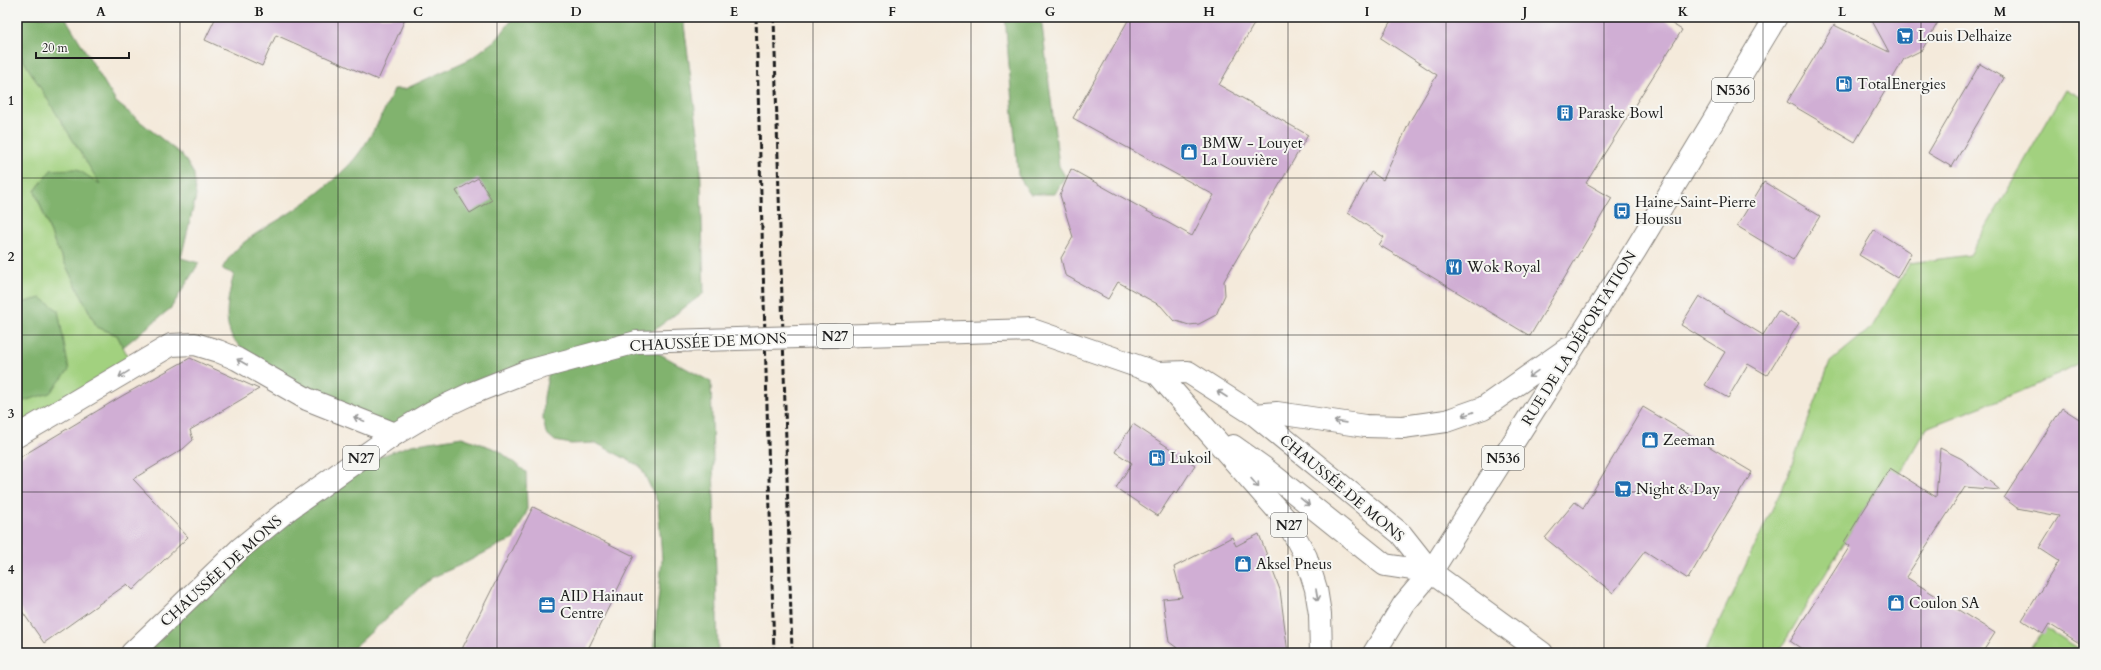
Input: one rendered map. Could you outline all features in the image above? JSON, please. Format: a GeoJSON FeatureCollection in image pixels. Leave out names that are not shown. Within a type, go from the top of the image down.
{"type":"FeatureCollection","features":[{"type":"Feature","properties":{"kind":"main road","name":"RUE DE LA DÉPORTATION"},"geometry":{"type":"LineString","coordinates":[[1374,653],[1404,604],[1431,572],[1686,169],[1776,17]]}},
{"type":"Feature","properties":{"kind":"main road","name":"CHAUSSÉE DE MONS"},"geometry":{"type":"LineString","coordinates":[[132,653],[242,548],[289,509],[395,434],[432,412],[470,394],[528,371],[637,342],[1032,330],[1157,373],[1188,372],[1255,415],[1401,534],[1431,572]]}},
{"type":"Feature","properties":{"kind":"main road","name":"CHAUSSÉE DE MONS"},"geometry":{"type":"LineString","coordinates":[[1255,415],[1277,413],[1365,426],[1403,427],[1446,421],[1483,408],[1576,343]]}},
{"type":"Feature","properties":{"kind":"main road"},"geometry":{"type":"LineString","coordinates":[[17,436],[171,346],[195,344],[237,359],[307,399],[395,434]]}},
{"type":"Feature","properties":{"kind":"main road","name":"CHAUSSÉE DE MONS"},"geometry":{"type":"LineString","coordinates":[[1157,373],[1287,521],[1303,551],[1317,595],[1320,614],[1321,653]]}},
{"type":"Feature","properties":{"kind":"main road","name":"CHAUSSÉE DE MONS"},"geometry":{"type":"LineString","coordinates":[[1201,423],[1264,468],[1385,565],[1431,572]]}},
{"type":"Feature","properties":{"kind":"main road"},"geometry":{"type":"LineString","coordinates":[[1431,572],[1542,653]]}},
{"type":"Feature","properties":{"kind":"green space"},"geometry":{"type":"Polygon","coordinates":[[[17,17],[65,17],[116,102],[183,156],[194,174],[196,196],[181,258],[199,263],[171,308],[123,347],[117,335],[97,327],[55,244],[35,191],[51,170],[77,169],[100,184],[17,50],[17,17]]]}},
{"type":"Feature","properties":{"kind":"green space"},"geometry":{"type":"Polygon","coordinates":[[[514,17],[683,17],[700,148],[704,293],[638,342],[711,382],[718,653],[653,653],[662,560],[658,503],[641,467],[596,443],[571,444],[555,441],[546,433],[543,419],[544,397],[550,365],[395,434],[237,359],[243,349],[231,335],[227,320],[229,296],[234,274],[222,269],[229,258],[245,241],[310,199],[329,184],[354,160],[379,120],[394,89],[405,89],[470,59],[498,38],[514,17]]]}},
{"type":"Feature","properties":{"kind":"green space"},"geometry":{"type":"Polygon","coordinates":[[[1005,17],[1041,17],[1059,166],[1065,176],[1055,194],[1030,194],[1018,175],[1005,17]]]}},
{"type":"Feature","properties":{"kind":"green space"},"geometry":{"type":"Polygon","coordinates":[[[17,50],[101,185],[51,170],[35,191],[55,244],[97,327],[117,335],[134,368],[17,436],[17,50]]]}},
{"type":"Feature","properties":{"kind":"green space"},"geometry":{"type":"Polygon","coordinates":[[[2066,89],[2084,99],[2084,361],[2029,388],[1926,428],[1894,484],[1883,478],[1778,653],[1704,653],[1786,480],[1830,362],[1872,327],[1910,263],[1970,255],[2066,89]]]}},
{"type":"Feature","properties":{"kind":"green space"},"geometry":{"type":"Polygon","coordinates":[[[41,298],[58,310],[69,370],[50,393],[17,403],[17,307],[21,303],[41,298]]]}},
{"type":"Feature","properties":{"kind":"green space"},"geometry":{"type":"Polygon","coordinates":[[[462,437],[498,450],[526,472],[527,511],[513,540],[501,544],[467,562],[431,578],[348,653],[132,653],[343,470],[411,445],[462,437]]]}},
{"type":"Feature","properties":{"kind":"green space"},"geometry":{"type":"Polygon","coordinates":[[[2045,627],[2084,652],[2084,653],[2029,653],[2045,627]]]}},
{"type":"Feature","properties":{"kind":"building"},"geometry":{"type":"Polygon","coordinates":[[[216,17],[406,17],[378,80],[276,35],[262,66],[205,40],[216,17]]]}},
{"type":"Feature","properties":{"kind":"building","name":"BMW - Louyet La Louvière"},"geometry":{"type":"Polygon","coordinates":[[[1130,17],[1258,17],[1219,85],[1308,135],[1224,281],[1225,295],[1216,315],[1199,324],[1189,325],[1173,320],[1161,306],[1118,282],[1108,299],[1065,275],[1061,258],[1073,237],[1060,195],[1071,169],[1192,236],[1214,195],[1073,118],[1130,17]]]}},
{"type":"Feature","properties":{"kind":"building"},"geometry":{"type":"Polygon","coordinates":[[[1393,17],[1661,17],[1682,30],[1586,183],[1612,198],[1530,336],[1379,245],[1384,237],[1348,213],[1371,172],[1383,180],[1410,121],[1437,75],[1381,38],[1393,17]]]}},
{"type":"Feature","properties":{"kind":"building","name":"TotalEnergies"},"geometry":{"type":"Polygon","coordinates":[[[1870,17],[1941,17],[1922,50],[1904,59],[1855,142],[1787,102],[1834,25],[1889,52],[1870,17]]]}},
{"type":"Feature","properties":{"kind":"building"},"geometry":{"type":"Polygon","coordinates":[[[1980,64],[2004,78],[1952,167],[1928,153],[1980,64]]]}},
{"type":"Feature","properties":{"kind":"building"},"geometry":{"type":"Polygon","coordinates":[[[478,178],[492,200],[470,213],[456,191],[478,178]]]}},
{"type":"Feature","properties":{"kind":"building"},"geometry":{"type":"Polygon","coordinates":[[[1764,182],[1820,216],[1793,260],[1737,226],[1764,182]]]}},
{"type":"Feature","properties":{"kind":"building"},"geometry":{"type":"Polygon","coordinates":[[[1874,230],[1911,253],[1897,278],[1859,255],[1874,230]]]}},
{"type":"Feature","properties":{"kind":"building"},"geometry":{"type":"Polygon","coordinates":[[[1699,296],[1763,335],[1778,311],[1799,323],[1767,375],[1748,364],[1728,398],[1705,385],[1725,352],[1681,325],[1699,296]]]}},
{"type":"Feature","properties":{"kind":"building"},"geometry":{"type":"Polygon","coordinates":[[[190,358],[259,389],[190,430],[193,440],[183,449],[133,479],[188,537],[133,590],[127,584],[44,643],[17,604],[17,459],[122,396],[190,358]]]}},
{"type":"Feature","properties":{"kind":"building"},"geometry":{"type":"Polygon","coordinates":[[[1643,407],[1752,472],[1688,579],[1645,551],[1613,593],[1545,538],[1575,502],[1583,508],[1643,407]]]}},
{"type":"Feature","properties":{"kind":"building"},"geometry":{"type":"Polygon","coordinates":[[[2062,408],[2084,422],[2084,646],[2049,624],[2043,634],[2022,620],[2059,561],[2039,548],[2059,516],[2017,508],[2004,498],[2062,408]]]}},
{"type":"Feature","properties":{"kind":"building"},"geometry":{"type":"Polygon","coordinates":[[[1133,424],[1195,465],[1177,493],[1174,491],[1158,516],[1116,488],[1132,463],[1115,452],[1133,424]]]}},
{"type":"Feature","properties":{"kind":"building"},"geometry":{"type":"Polygon","coordinates":[[[1940,448],[1962,459],[2000,490],[1965,487],[1906,577],[1995,633],[1982,653],[1808,653],[1790,641],[1850,546],[1844,542],[1890,468],[1936,497],[1940,448]]]}},
{"type":"Feature","properties":{"kind":"building","name":"AID Hainaut Centre"},"geometry":{"type":"Polygon","coordinates":[[[533,507],[634,556],[586,653],[460,653],[533,507]]]}},
{"type":"Feature","properties":{"kind":"building"},"geometry":{"type":"Polygon","coordinates":[[[1259,534],[1280,590],[1288,653],[1184,653],[1169,642],[1163,599],[1182,597],[1174,567],[1232,537],[1236,546],[1259,534]]]}},
{"type":"Feature","properties":{"kind":"railway"},"geometry":{"type":"LineString","coordinates":[[756,17],[774,653]]}},
{"type":"Feature","properties":{"kind":"railway"},"geometry":{"type":"LineString","coordinates":[[774,17],[792,653]]}},
{"type":"Feature","properties":{"kind":"place","name":"Louis Delhaize"},"geometry":{"type":"Point","coordinates":[1905,36]}},
{"type":"Feature","properties":{"kind":"place","name":"TotalEnergies"},"geometry":{"type":"Point","coordinates":[1844,84]}},
{"type":"Feature","properties":{"kind":"place","name":"Paraske Bowl"},"geometry":{"type":"Point","coordinates":[1565,113]}},
{"type":"Feature","properties":{"kind":"place","name":"BMW - Louyet La Louvière"},"geometry":{"type":"Point","coordinates":[1189,152]}},
{"type":"Feature","properties":{"kind":"place","name":"Haine-Saint-Pierre Houssu"},"geometry":{"type":"Point","coordinates":[1622,211]}},
{"type":"Feature","properties":{"kind":"place","name":"Wok Royal"},"geometry":{"type":"Point","coordinates":[1454,267]}},
{"type":"Feature","properties":{"kind":"place","name":"Zeeman"},"geometry":{"type":"Point","coordinates":[1650,440]}},
{"type":"Feature","properties":{"kind":"place","name":"Lukoil"},"geometry":{"type":"Point","coordinates":[1157,458]}},
{"type":"Feature","properties":{"kind":"place","name":"Night & Day"},"geometry":{"type":"Point","coordinates":[1623,489]}},
{"type":"Feature","properties":{"kind":"place","name":"Aksel Pneus"},"geometry":{"type":"Point","coordinates":[1243,564]}},
{"type":"Feature","properties":{"kind":"place","name":"Coulon SA"},"geometry":{"type":"Point","coordinates":[1896,603]}},
{"type":"Feature","properties":{"kind":"place","name":"AID Hainaut Centre"},"geometry":{"type":"Point","coordinates":[547,605]}}]}
